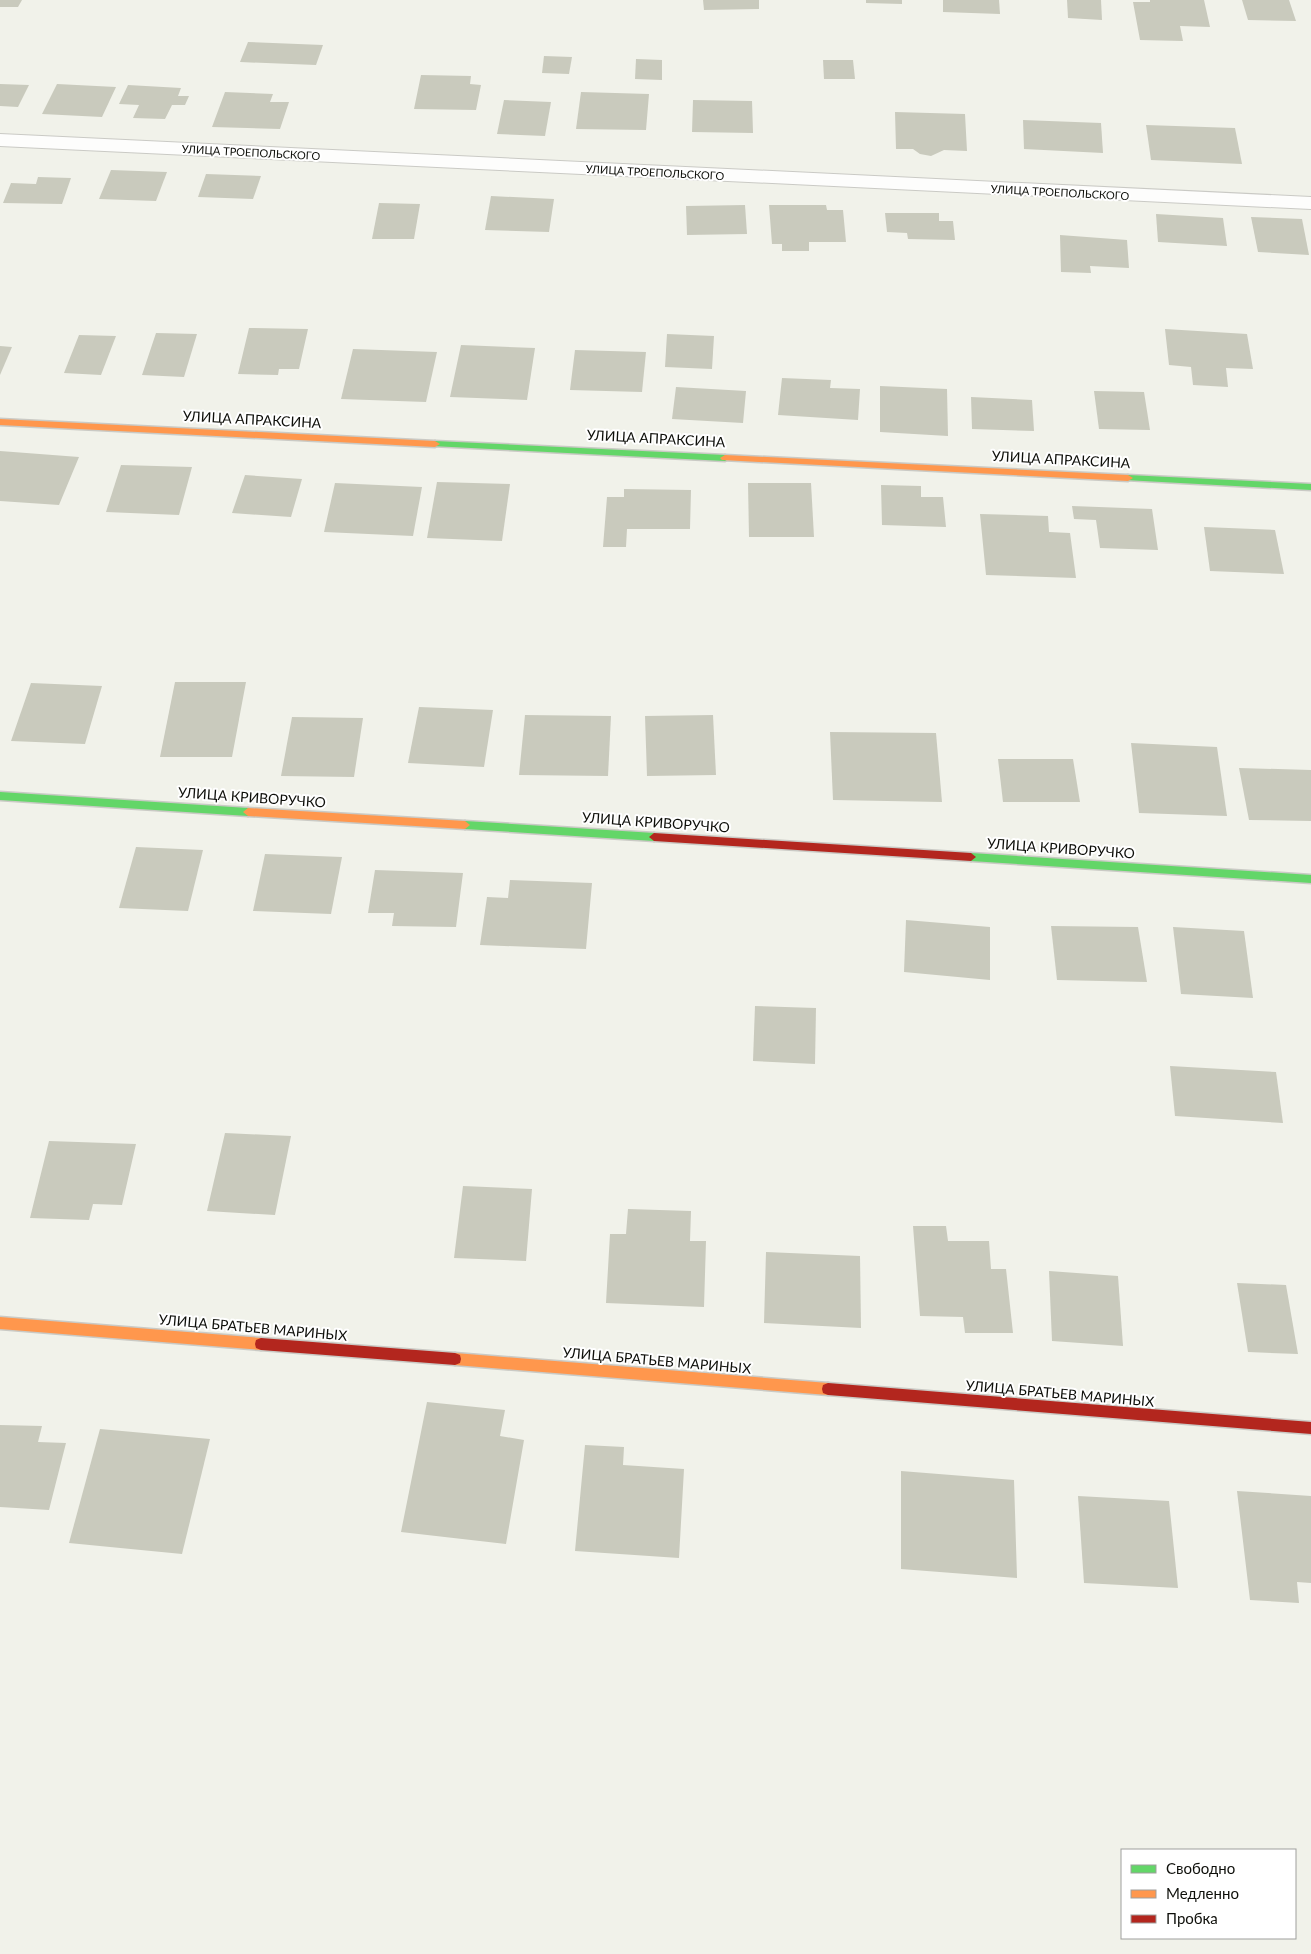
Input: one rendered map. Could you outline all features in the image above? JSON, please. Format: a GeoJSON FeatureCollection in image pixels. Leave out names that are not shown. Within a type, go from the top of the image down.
{"type":"FeatureCollection","features":[{"type":"Feature","properties":{"kind":"street","name":"УЛИЦА ТРОЕПОЛЬСКОГО"},"geometry":{"type":"LineString","coordinates":[[0,140],[1311,203]]}},
{"type":"Feature","properties":{"kind":"street","name":"УЛИЦА АПРАКСИНА"},"geometry":{"type":"LineString","coordinates":[[0,422],[1311,487]]}},
{"type":"Feature","properties":{"kind":"street","name":"УЛИЦА КРИВОРУЧКО"},"geometry":{"type":"LineString","coordinates":[[0,796],[1311,879]]}},
{"type":"Feature","properties":{"kind":"street","name":"УЛИЦА БРАТЬЕВ МАРИНЫХ"},"geometry":{"type":"LineString","coordinates":[[0,1323],[1311,1428]]}},
{"type":"Feature","properties":{"kind":"building"},"geometry":{"type":"Polygon","coordinates":[[[0,0],[22,0],[18,7],[0,7],[0,0]]]}},
{"type":"Feature","properties":{"kind":"building"},"geometry":{"type":"Polygon","coordinates":[[[703,0],[759,0],[759,9],[704,10],[703,0]]]}},
{"type":"Feature","properties":{"kind":"building"},"geometry":{"type":"Polygon","coordinates":[[[866,0],[902,0],[902,4],[866,3],[866,0]]]}},
{"type":"Feature","properties":{"kind":"building"},"geometry":{"type":"Polygon","coordinates":[[[943,0],[999,0],[1000,14],[943,12],[943,0]]]}},
{"type":"Feature","properties":{"kind":"building"},"geometry":{"type":"Polygon","coordinates":[[[1067,0],[1101,0],[1102,20],[1068,18],[1067,0]]]}},
{"type":"Feature","properties":{"kind":"building"},"geometry":{"type":"Polygon","coordinates":[[[1150,0],[1204,0],[1210,27],[1180,26],[1183,41],[1140,40],[1133,2],[1150,2],[1150,0]]]}},
{"type":"Feature","properties":{"kind":"building"},"geometry":{"type":"Polygon","coordinates":[[[1242,0],[1289,0],[1296,21],[1248,20],[1242,0]]]}},
{"type":"Feature","properties":{"kind":"building"},"geometry":{"type":"Polygon","coordinates":[[[248,42],[323,45],[316,65],[240,62],[248,42]]]}},
{"type":"Feature","properties":{"kind":"building"},"geometry":{"type":"Polygon","coordinates":[[[544,56],[572,57],[569,74],[542,73],[544,56]]]}},
{"type":"Feature","properties":{"kind":"building"},"geometry":{"type":"Polygon","coordinates":[[[636,59],[662,60],[662,80],[635,79],[636,59]]]}},
{"type":"Feature","properties":{"kind":"building"},"geometry":{"type":"Polygon","coordinates":[[[823,60],[853,60],[855,79],[824,79],[823,60]]]}},
{"type":"Feature","properties":{"kind":"building"},"geometry":{"type":"Polygon","coordinates":[[[421,75],[471,76],[470,84],[481,85],[476,110],[414,109],[421,75]]]}},
{"type":"Feature","properties":{"kind":"building"},"geometry":{"type":"Polygon","coordinates":[[[0,84],[29,85],[18,107],[0,106],[0,84]]]}},
{"type":"Feature","properties":{"kind":"building"},"geometry":{"type":"Polygon","coordinates":[[[57,84],[116,87],[102,117],[42,114],[57,84]]]}},
{"type":"Feature","properties":{"kind":"building"},"geometry":{"type":"Polygon","coordinates":[[[128,85],[181,88],[178,96],[189,96],[185,105],[172,105],[165,119],[133,118],[139,105],[119,104],[128,85]]]}},
{"type":"Feature","properties":{"kind":"building"},"geometry":{"type":"Polygon","coordinates":[[[225,92],[273,94],[270,102],[289,102],[280,129],[212,127],[225,92]]]}},
{"type":"Feature","properties":{"kind":"building"},"geometry":{"type":"Polygon","coordinates":[[[581,92],[649,94],[646,130],[576,129],[581,92]]]}},
{"type":"Feature","properties":{"kind":"building"},"geometry":{"type":"Polygon","coordinates":[[[504,100],[551,102],[545,136],[497,134],[504,100]]]}},
{"type":"Feature","properties":{"kind":"building"},"geometry":{"type":"Polygon","coordinates":[[[693,100],[752,101],[753,133],[692,132],[693,100]]]}},
{"type":"Feature","properties":{"kind":"building"},"geometry":{"type":"Polygon","coordinates":[[[895,112],[965,114],[967,151],[944,150],[931,156],[920,154],[913,149],[896,149],[895,112]]]}},
{"type":"Feature","properties":{"kind":"building"},"geometry":{"type":"Polygon","coordinates":[[[1023,120],[1101,123],[1103,153],[1024,149],[1023,120]]]}},
{"type":"Feature","properties":{"kind":"building"},"geometry":{"type":"Polygon","coordinates":[[[1146,125],[1235,128],[1242,164],[1151,160],[1146,125]]]}},
{"type":"Feature","properties":{"kind":"building"},"geometry":{"type":"Polygon","coordinates":[[[111,170],[167,172],[156,201],[99,199],[111,170]]]}},
{"type":"Feature","properties":{"kind":"building"},"geometry":{"type":"Polygon","coordinates":[[[206,174],[261,176],[253,199],[198,197],[206,174]]]}},
{"type":"Feature","properties":{"kind":"building"},"geometry":{"type":"Polygon","coordinates":[[[38,177],[71,178],[62,204],[3,203],[11,183],[36,184],[38,177]]]}},
{"type":"Feature","properties":{"kind":"building"},"geometry":{"type":"Polygon","coordinates":[[[491,196],[554,199],[549,232],[485,230],[491,196]]]}},
{"type":"Feature","properties":{"kind":"building"},"geometry":{"type":"Polygon","coordinates":[[[379,203],[420,204],[414,239],[372,239],[379,203]]]}},
{"type":"Feature","properties":{"kind":"building"},"geometry":{"type":"Polygon","coordinates":[[[745,205],[747,234],[687,235],[686,206],[745,205]]]}},
{"type":"Feature","properties":{"kind":"building"},"geometry":{"type":"Polygon","coordinates":[[[769,205],[826,205],[827,210],[843,210],[846,242],[809,242],[809,251],[782,251],[782,244],[772,244],[769,205]]]}},
{"type":"Feature","properties":{"kind":"building"},"geometry":{"type":"Polygon","coordinates":[[[885,213],[939,213],[939,221],[953,221],[955,240],[908,239],[907,233],[887,232],[885,213]]]}},
{"type":"Feature","properties":{"kind":"building"},"geometry":{"type":"Polygon","coordinates":[[[1156,214],[1223,218],[1227,246],[1158,242],[1156,214]]]}},
{"type":"Feature","properties":{"kind":"building"},"geometry":{"type":"Polygon","coordinates":[[[1251,217],[1302,219],[1309,255],[1258,252],[1251,217]]]}},
{"type":"Feature","properties":{"kind":"building"},"geometry":{"type":"Polygon","coordinates":[[[1060,235],[1127,240],[1129,268],[1090,266],[1091,273],[1061,272],[1060,235]]]}},
{"type":"Feature","properties":{"kind":"building"},"geometry":{"type":"Polygon","coordinates":[[[249,328],[308,329],[299,369],[279,369],[278,375],[238,374],[249,328]]]}},
{"type":"Feature","properties":{"kind":"building"},"geometry":{"type":"Polygon","coordinates":[[[1165,329],[1247,334],[1253,369],[1226,368],[1228,387],[1193,385],[1191,367],[1169,365],[1165,329]]]}},
{"type":"Feature","properties":{"kind":"building"},"geometry":{"type":"Polygon","coordinates":[[[156,333],[197,334],[184,377],[142,375],[156,333]]]}},
{"type":"Feature","properties":{"kind":"building"},"geometry":{"type":"Polygon","coordinates":[[[667,334],[714,336],[712,369],[665,367],[667,334]]]}},
{"type":"Feature","properties":{"kind":"building"},"geometry":{"type":"Polygon","coordinates":[[[79,335],[116,336],[101,375],[64,373],[79,335]]]}},
{"type":"Feature","properties":{"kind":"building"},"geometry":{"type":"Polygon","coordinates":[[[461,345],[535,348],[527,400],[450,397],[461,345]]]}},
{"type":"Feature","properties":{"kind":"building"},"geometry":{"type":"Polygon","coordinates":[[[0,346],[12,347],[0,375],[0,346]]]}},
{"type":"Feature","properties":{"kind":"building"},"geometry":{"type":"Polygon","coordinates":[[[353,349],[437,352],[426,402],[341,399],[353,349]]]}},
{"type":"Feature","properties":{"kind":"building"},"geometry":{"type":"Polygon","coordinates":[[[575,350],[646,352],[642,392],[570,390],[575,350]]]}},
{"type":"Feature","properties":{"kind":"building"},"geometry":{"type":"Polygon","coordinates":[[[782,378],[831,380],[830,388],[860,389],[858,420],[778,415],[782,378]]]}},
{"type":"Feature","properties":{"kind":"building"},"geometry":{"type":"Polygon","coordinates":[[[880,386],[947,389],[948,436],[880,432],[880,386]]]}},
{"type":"Feature","properties":{"kind":"building"},"geometry":{"type":"Polygon","coordinates":[[[676,387],[746,391],[743,423],[672,419],[676,387]]]}},
{"type":"Feature","properties":{"kind":"building"},"geometry":{"type":"Polygon","coordinates":[[[1094,391],[1144,392],[1150,430],[1099,429],[1094,391]]]}},
{"type":"Feature","properties":{"kind":"building"},"geometry":{"type":"Polygon","coordinates":[[[971,397],[1032,400],[1034,431],[972,429],[971,397]]]}},
{"type":"Feature","properties":{"kind":"building"},"geometry":{"type":"Polygon","coordinates":[[[0,451],[79,457],[59,505],[0,501],[0,451]]]}},
{"type":"Feature","properties":{"kind":"building"},"geometry":{"type":"Polygon","coordinates":[[[121,465],[192,467],[179,515],[106,512],[121,465]]]}},
{"type":"Feature","properties":{"kind":"building"},"geometry":{"type":"Polygon","coordinates":[[[245,475],[302,479],[291,517],[232,513],[245,475]]]}},
{"type":"Feature","properties":{"kind":"building"},"geometry":{"type":"Polygon","coordinates":[[[437,482],[510,484],[502,541],[427,538],[437,482]]]}},
{"type":"Feature","properties":{"kind":"building"},"geometry":{"type":"Polygon","coordinates":[[[335,483],[422,487],[413,536],[324,532],[335,483]]]}},
{"type":"Feature","properties":{"kind":"building"},"geometry":{"type":"Polygon","coordinates":[[[748,483],[811,483],[814,537],[749,537],[748,483]]]}},
{"type":"Feature","properties":{"kind":"building"},"geometry":{"type":"Polygon","coordinates":[[[881,485],[921,486],[921,497],[943,497],[946,527],[882,525],[881,485]]]}},
{"type":"Feature","properties":{"kind":"building"},"geometry":{"type":"Polygon","coordinates":[[[624,489],[691,490],[690,529],[627,529],[626,547],[603,547],[607,497],[624,497],[624,489]]]}},
{"type":"Feature","properties":{"kind":"building"},"geometry":{"type":"Polygon","coordinates":[[[1072,506],[1152,509],[1158,550],[1100,548],[1096,520],[1074,519],[1072,506]]]}},
{"type":"Feature","properties":{"kind":"building"},"geometry":{"type":"Polygon","coordinates":[[[980,514],[1048,516],[1049,532],[1070,533],[1076,578],[986,575],[980,514]]]}},
{"type":"Feature","properties":{"kind":"building"},"geometry":{"type":"Polygon","coordinates":[[[1204,527],[1275,530],[1284,574],[1210,571],[1204,527]]]}},
{"type":"Feature","properties":{"kind":"building"},"geometry":{"type":"Polygon","coordinates":[[[175,682],[246,682],[232,757],[160,757],[175,682]]]}},
{"type":"Feature","properties":{"kind":"building"},"geometry":{"type":"Polygon","coordinates":[[[31,683],[102,686],[85,744],[11,741],[31,683]]]}},
{"type":"Feature","properties":{"kind":"building"},"geometry":{"type":"Polygon","coordinates":[[[419,707],[493,710],[484,767],[408,763],[419,707]]]}},
{"type":"Feature","properties":{"kind":"building"},"geometry":{"type":"Polygon","coordinates":[[[525,715],[611,716],[608,776],[519,775],[525,715]]]}},
{"type":"Feature","properties":{"kind":"building"},"geometry":{"type":"Polygon","coordinates":[[[713,715],[716,775],[647,776],[645,716],[713,715]]]}},
{"type":"Feature","properties":{"kind":"building"},"geometry":{"type":"Polygon","coordinates":[[[292,717],[363,718],[354,777],[281,776],[292,717]]]}},
{"type":"Feature","properties":{"kind":"building"},"geometry":{"type":"Polygon","coordinates":[[[830,732],[936,733],[942,802],[833,800],[830,732]]]}},
{"type":"Feature","properties":{"kind":"building"},"geometry":{"type":"Polygon","coordinates":[[[1131,743],[1217,747],[1227,816],[1139,813],[1131,743]]]}},
{"type":"Feature","properties":{"kind":"building"},"geometry":{"type":"Polygon","coordinates":[[[998,759],[1073,759],[1080,802],[1003,802],[998,759]]]}},
{"type":"Feature","properties":{"kind":"building"},"geometry":{"type":"Polygon","coordinates":[[[1239,768],[1311,770],[1311,821],[1249,820],[1239,768]]]}},
{"type":"Feature","properties":{"kind":"building"},"geometry":{"type":"Polygon","coordinates":[[[136,847],[203,850],[188,911],[119,908],[136,847]]]}},
{"type":"Feature","properties":{"kind":"building"},"geometry":{"type":"Polygon","coordinates":[[[265,854],[342,857],[331,914],[253,911],[265,854]]]}},
{"type":"Feature","properties":{"kind":"building"},"geometry":{"type":"Polygon","coordinates":[[[375,870],[463,873],[456,927],[392,926],[394,913],[368,913],[375,870]]]}},
{"type":"Feature","properties":{"kind":"building"},"geometry":{"type":"Polygon","coordinates":[[[510,880],[592,883],[586,949],[480,945],[487,897],[508,898],[510,880]]]}},
{"type":"Feature","properties":{"kind":"building"},"geometry":{"type":"Polygon","coordinates":[[[906,920],[990,927],[990,980],[904,972],[906,920]]]}},
{"type":"Feature","properties":{"kind":"building"},"geometry":{"type":"Polygon","coordinates":[[[1051,926],[1138,927],[1147,982],[1057,980],[1051,926]]]}},
{"type":"Feature","properties":{"kind":"building"},"geometry":{"type":"Polygon","coordinates":[[[1173,927],[1244,931],[1253,998],[1181,994],[1173,927]]]}},
{"type":"Feature","properties":{"kind":"building"},"geometry":{"type":"Polygon","coordinates":[[[755,1006],[816,1008],[815,1064],[753,1061],[755,1006]]]}},
{"type":"Feature","properties":{"kind":"building"},"geometry":{"type":"Polygon","coordinates":[[[1170,1066],[1276,1072],[1283,1123],[1175,1116],[1170,1066]]]}},
{"type":"Feature","properties":{"kind":"building"},"geometry":{"type":"Polygon","coordinates":[[[225,1133],[291,1136],[275,1215],[207,1211],[225,1133]]]}},
{"type":"Feature","properties":{"kind":"building"},"geometry":{"type":"Polygon","coordinates":[[[49,1141],[136,1144],[122,1205],[93,1204],[89,1220],[30,1218],[49,1141]]]}},
{"type":"Feature","properties":{"kind":"building"},"geometry":{"type":"Polygon","coordinates":[[[463,1186],[532,1189],[526,1261],[454,1258],[463,1186]]]}},
{"type":"Feature","properties":{"kind":"building"},"geometry":{"type":"Polygon","coordinates":[[[628,1209],[691,1211],[690,1241],[706,1241],[704,1307],[606,1303],[610,1234],[626,1234],[628,1209]]]}},
{"type":"Feature","properties":{"kind":"building"},"geometry":{"type":"Polygon","coordinates":[[[913,1226],[946,1226],[948,1241],[989,1241],[991,1269],[1006,1269],[1013,1333],[965,1333],[963,1317],[920,1316],[913,1226]]]}},
{"type":"Feature","properties":{"kind":"building"},"geometry":{"type":"Polygon","coordinates":[[[766,1252],[860,1256],[861,1328],[764,1323],[766,1252]]]}},
{"type":"Feature","properties":{"kind":"building"},"geometry":{"type":"Polygon","coordinates":[[[1049,1271],[1118,1276],[1123,1346],[1052,1341],[1049,1271]]]}},
{"type":"Feature","properties":{"kind":"building"},"geometry":{"type":"Polygon","coordinates":[[[1237,1283],[1286,1285],[1298,1354],[1248,1352],[1237,1283]]]}},
{"type":"Feature","properties":{"kind":"building"},"geometry":{"type":"Polygon","coordinates":[[[427,1402],[505,1410],[500,1436],[524,1440],[506,1544],[401,1532],[427,1402]]]}},
{"type":"Feature","properties":{"kind":"building"},"geometry":{"type":"Polygon","coordinates":[[[0,1425],[42,1426],[38,1442],[66,1443],[49,1510],[0,1507],[0,1425]]]}},
{"type":"Feature","properties":{"kind":"building"},"geometry":{"type":"Polygon","coordinates":[[[100,1429],[210,1439],[182,1554],[69,1543],[100,1429]]]}},
{"type":"Feature","properties":{"kind":"building"},"geometry":{"type":"Polygon","coordinates":[[[585,1445],[624,1447],[623,1465],[684,1469],[679,1558],[575,1551],[585,1445]]]}},
{"type":"Feature","properties":{"kind":"building"},"geometry":{"type":"Polygon","coordinates":[[[901,1471],[1014,1480],[1017,1578],[901,1569],[901,1471]]]}},
{"type":"Feature","properties":{"kind":"building"},"geometry":{"type":"Polygon","coordinates":[[[1237,1491],[1311,1496],[1311,1583],[1297,1582],[1299,1603],[1250,1600],[1237,1491]]]}},
{"type":"Feature","properties":{"kind":"building"},"geometry":{"type":"Polygon","coordinates":[[[1078,1496],[1169,1501],[1178,1588],[1084,1583],[1078,1496]]]}},
{"type":"Feature","properties":{"kind":"traffic: fast"},"geometry":{"type":"LineString","coordinates":[[435,444],[725,458]]}},
{"type":"Feature","properties":{"kind":"traffic: fast"},"geometry":{"type":"LineString","coordinates":[[1128,478],[1311,487]]}},
{"type":"Feature","properties":{"kind":"traffic: fast"},"geometry":{"type":"LineString","coordinates":[[0,796],[248,812]]}},
{"type":"Feature","properties":{"kind":"traffic: fast"},"geometry":{"type":"LineString","coordinates":[[465,825],[654,837]]}},
{"type":"Feature","properties":{"kind":"traffic: fast"},"geometry":{"type":"LineString","coordinates":[[971,857],[1311,879]]}},
{"type":"Feature","properties":{"kind":"traffic: slow"},"geometry":{"type":"LineString","coordinates":[[0,422],[435,444]]}},
{"type":"Feature","properties":{"kind":"traffic: slow"},"geometry":{"type":"LineString","coordinates":[[725,458],[1128,478]]}},
{"type":"Feature","properties":{"kind":"traffic: slow"},"geometry":{"type":"LineString","coordinates":[[248,812],[465,825]]}},
{"type":"Feature","properties":{"kind":"traffic: slow"},"geometry":{"type":"LineString","coordinates":[[0,1323],[261,1344]]}},
{"type":"Feature","properties":{"kind":"traffic: slow"},"geometry":{"type":"LineString","coordinates":[[455,1359],[828,1389]]}},
{"type":"Feature","properties":{"kind":"traffic: jam"},"geometry":{"type":"LineString","coordinates":[[654,837],[971,857]]}},
{"type":"Feature","properties":{"kind":"traffic: jam"},"geometry":{"type":"LineString","coordinates":[[261,1344],[455,1359]]}},
{"type":"Feature","properties":{"kind":"traffic: jam"},"geometry":{"type":"LineString","coordinates":[[828,1389],[1311,1428]]}}]}
